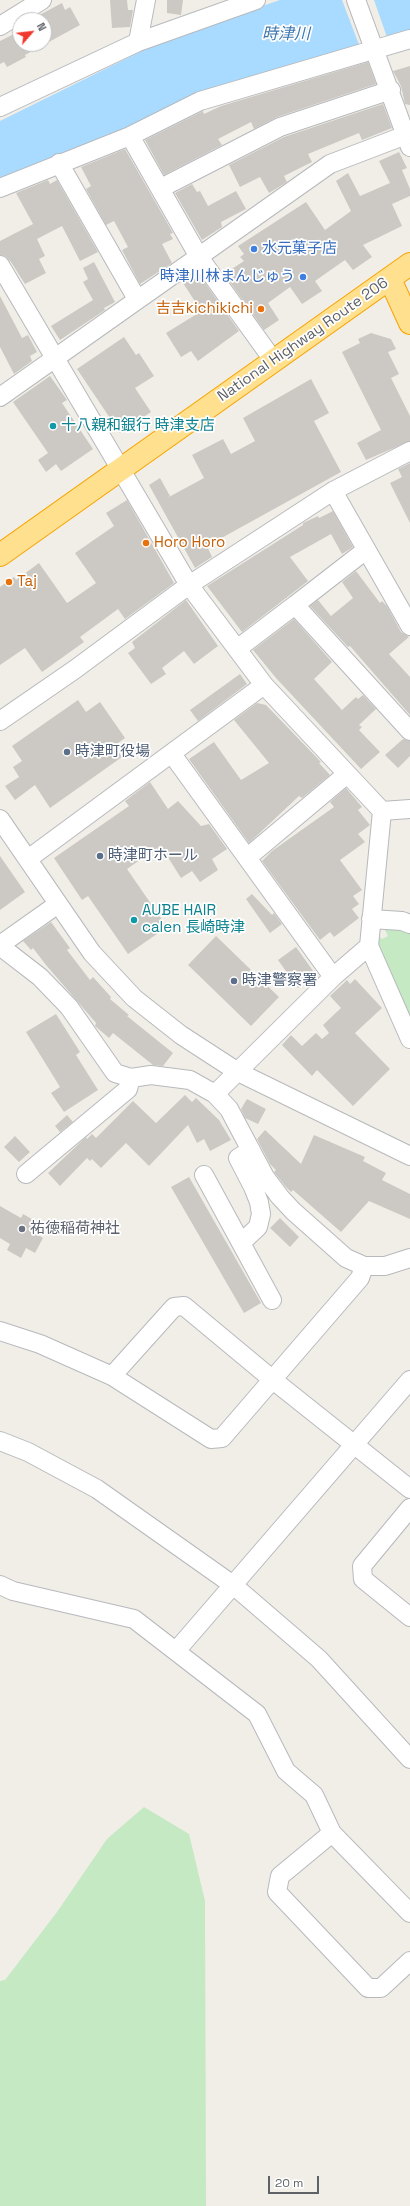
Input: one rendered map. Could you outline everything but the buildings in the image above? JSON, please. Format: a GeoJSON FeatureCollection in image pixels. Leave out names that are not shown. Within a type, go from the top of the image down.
{"type":"FeatureCollection","features":[{"type":"Feature","properties":{"kind":"highway","name":"National Highway Route 206"},"geometry":{"type":"LineString","coordinates":[[0,555],[122,470],[273,360],[410,264]]}},
{"type":"Feature","properties":{"kind":"highway"},"geometry":{"type":"LineString","coordinates":[[390,278],[410,323]]}},
{"type":"Feature","properties":{"kind":"street"},"geometry":{"type":"LineString","coordinates":[[0,26],[42,0]]}},
{"type":"Feature","properties":{"kind":"street"},"geometry":{"type":"LineString","coordinates":[[138,42],[146,0]]}},
{"type":"Feature","properties":{"kind":"street"},"geometry":{"type":"LineString","coordinates":[[0,107],[138,42],[256,0]]}},
{"type":"Feature","properties":{"kind":"street"},"geometry":{"type":"LineString","coordinates":[[0,397],[56,359],[137,299],[330,164],[408,141],[391,90],[356,0]]}},
{"type":"Feature","properties":{"kind":"street"},"geometry":{"type":"LineString","coordinates":[[0,188],[59,163],[130,136],[200,101],[410,39]]}},
{"type":"Feature","properties":{"kind":"street"},"geometry":{"type":"LineString","coordinates":[[161,188],[280,127],[391,90]]}},
{"type":"Feature","properties":{"kind":"street"},"geometry":{"type":"LineString","coordinates":[[130,136],[199,257],[273,360]]}},
{"type":"Feature","properties":{"kind":"street"},"geometry":{"type":"LineString","coordinates":[[59,163],[137,299]]}},
{"type":"Feature","properties":{"kind":"street"},"geometry":{"type":"LineString","coordinates":[[0,265],[189,585],[264,685],[382,811],[369,946],[410,1039]]}},
{"type":"Feature","properties":{"kind":"street"},"geometry":{"type":"LineString","coordinates":[[0,721],[74,670],[189,585],[333,491],[410,451]]}},
{"type":"Feature","properties":{"kind":"street"},"geometry":{"type":"LineString","coordinates":[[333,491],[410,626]]}},
{"type":"Feature","properties":{"kind":"street"},"geometry":{"type":"LineString","coordinates":[[237,649],[366,550]]}},
{"type":"Feature","properties":{"kind":"street"},"geometry":{"type":"LineString","coordinates":[[295,605],[410,731]]}},
{"type":"Feature","properties":{"kind":"street"},"geometry":{"type":"LineString","coordinates":[[28,859],[264,685]]}},
{"type":"Feature","properties":{"kind":"street"},"geometry":{"type":"LineString","coordinates":[[172,754],[248,857],[332,977]]}},
{"type":"Feature","properties":{"kind":"street"},"geometry":{"type":"LineString","coordinates":[[248,857],[347,774]]}},
{"type":"Feature","properties":{"kind":"street"},"geometry":{"type":"LineString","coordinates":[[382,811],[410,809]]}},
{"type":"Feature","properties":{"kind":"street"},"geometry":{"type":"LineString","coordinates":[[0,819],[92,953],[134,998],[181,1036],[238,1072],[410,1156]]}},
{"type":"Feature","properties":{"kind":"street"},"geometry":{"type":"LineString","coordinates":[[58,904],[0,945],[40,977],[69,1007],[116,1073],[131,1078],[151,1075],[190,1080],[215,1094],[229,1110],[265,1177],[293,1211],[346,1258],[364,1266],[385,1266],[410,1258]]}},
{"type":"Feature","properties":{"kind":"street"},"geometry":{"type":"LineString","coordinates":[[371,919],[402,921],[410,924]]}},
{"type":"Feature","properties":{"kind":"street"},"geometry":{"type":"LineString","coordinates":[[215,1094],[332,977],[369,946]]}},
{"type":"Feature","properties":{"kind":"street"},"geometry":{"type":"LineString","coordinates":[[26,1174],[128,1089],[131,1078]]}},
{"type":"Feature","properties":{"kind":"street"},"geometry":{"type":"LineString","coordinates":[[241,1243],[258,1228],[261,1214],[259,1202],[253,1187],[238,1158],[251,1150]]}},
{"type":"Feature","properties":{"kind":"street"},"geometry":{"type":"LineString","coordinates":[[204,1175],[272,1300]]}},
{"type":"Feature","properties":{"kind":"street"},"geometry":{"type":"LineString","coordinates":[[0,1331],[40,1344],[112,1376],[211,1439],[222,1438],[360,1278],[364,1266]]}},
{"type":"Feature","properties":{"kind":"street"},"geometry":{"type":"LineString","coordinates":[[112,1376],[174,1307],[184,1306],[273,1380],[410,1488]]}},
{"type":"Feature","properties":{"kind":"street"},"geometry":{"type":"LineString","coordinates":[[176,1651],[410,1380]]}},
{"type":"Feature","properties":{"kind":"street"},"geometry":{"type":"LineString","coordinates":[[0,1441],[28,1452],[97,1489],[233,1585],[319,1659],[410,1758]]}},
{"type":"Feature","properties":{"kind":"street"},"geometry":{"type":"LineString","coordinates":[[410,1508],[362,1566],[363,1579],[410,1617]]}},
{"type":"Feature","properties":{"kind":"street"},"geometry":{"type":"LineString","coordinates":[[0,1585],[13,1590],[134,1619],[257,1714],[286,1772],[314,1795],[332,1833],[410,1913]]}},
{"type":"Feature","properties":{"kind":"street"},"geometry":{"type":"LineString","coordinates":[[332,1833],[280,1876],[277,1892],[368,1988],[381,1988],[410,1961]]}},
{"type":"Feature","properties":{"kind":"green space"},"geometry":{"type":"Polygon","coordinates":[[[384,928],[410,930],[410,1021],[374,936],[378,935],[382,939],[388,936],[384,928]]]}},
{"type":"Feature","properties":{"kind":"green space"},"geometry":{"type":"Polygon","coordinates":[[[144,1807],[189,1834],[205,1901],[206,2206],[0,2206],[0,1981],[5,1980],[57,1912],[107,1839],[144,1807]]]}},
{"type":"Feature","properties":{"kind":"water","name":"時津川"},"geometry":{"type":"Polygon","coordinates":[[[280,0],[410,0],[410,31],[25,168],[0,180],[0,121],[170,37],[280,0]]]}},
{"type":"Feature","properties":{"kind":"pier"},"geometry":{"type":"Polygon","coordinates":[[[342,0],[374,0],[388,40],[361,50],[342,0]]]}},
{"type":"Feature","properties":{"kind":"place","name":"水元菓子店"},"geometry":{"type":"Point","coordinates":[254,249]}},
{"type":"Feature","properties":{"kind":"place","name":"時津川林まんじゅう"},"geometry":{"type":"Point","coordinates":[303,277]}},
{"type":"Feature","properties":{"kind":"place","name":"吉吉kichikichi"},"geometry":{"type":"Point","coordinates":[261,309]}},
{"type":"Feature","properties":{"kind":"place","name":"十八親和銀行 時津支店"},"geometry":{"type":"Point","coordinates":[53,426]}},
{"type":"Feature","properties":{"kind":"place","name":"Horo Horo"},"geometry":{"type":"Point","coordinates":[146,543]}},
{"type":"Feature","properties":{"kind":"place","name":"Taj"},"geometry":{"type":"Point","coordinates":[9,582]}},
{"type":"Feature","properties":{"kind":"place","name":"時津町役場"},"geometry":{"type":"Point","coordinates":[67,752]}},
{"type":"Feature","properties":{"kind":"place","name":"時津町ホール"},"geometry":{"type":"Point","coordinates":[100,856]}},
{"type":"Feature","properties":{"kind":"place","name":"AUBE HAIR calen 長崎時津"},"geometry":{"type":"Point","coordinates":[134,920]}},
{"type":"Feature","properties":{"kind":"place","name":"時津警察署"},"geometry":{"type":"Point","coordinates":[234,981]}},
{"type":"Feature","properties":{"kind":"place","name":"祐徳稲荷神社"},"geometry":{"type":"Point","coordinates":[22,1229]}}]}
